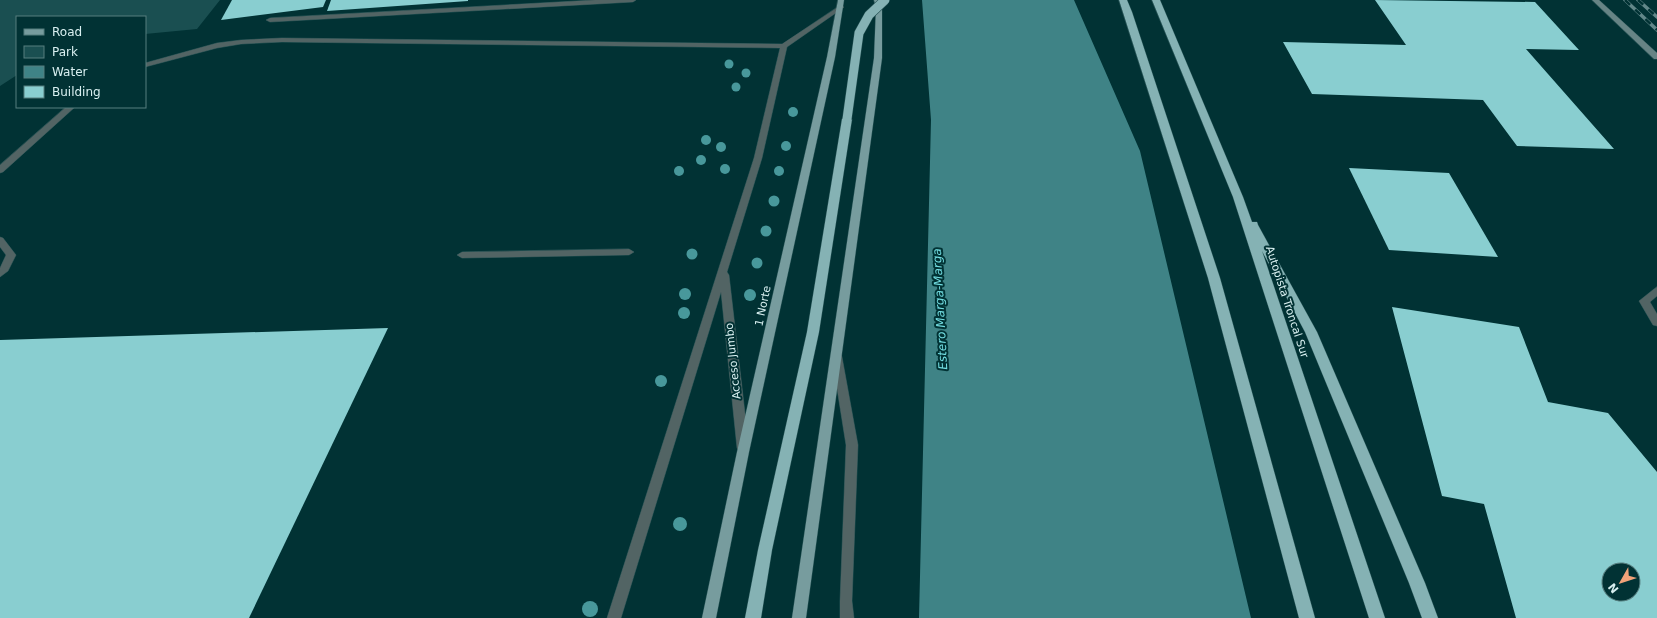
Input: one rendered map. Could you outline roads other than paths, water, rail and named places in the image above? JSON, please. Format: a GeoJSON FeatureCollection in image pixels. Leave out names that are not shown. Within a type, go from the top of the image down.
{"type":"FeatureCollection","features":[{"type":"Feature","properties":{"kind":"highway"},"geometry":{"type":"LineString","coordinates":[[753,618],[765,550],[813,332],[847,119],[859,33],[868,16],[885,0]]}},
{"type":"Feature","properties":{"kind":"highway"},"geometry":{"type":"LineString","coordinates":[[1123,0],[1214,278],[1308,618]]}},
{"type":"Feature","properties":{"kind":"highway","name":"Autopista Troncal Sur"},"geometry":{"type":"LineString","coordinates":[[1156,0],[1238,197],[1377,618]]}},
{"type":"Feature","properties":{"kind":"highway"},"geometry":{"type":"LineString","coordinates":[[1238,197],[1311,332],[1417,583],[1430,618]]}},
{"type":"Feature","properties":{"kind":"main road"},"geometry":{"type":"LineString","coordinates":[[799,618],[878,58],[879,8],[877,0]]}},
{"type":"Feature","properties":{"kind":"main road"},"geometry":{"type":"LineString","coordinates":[[1595,0],[1657,58]]}},
{"type":"Feature","properties":{"kind":"main road","name":"1 Norte"},"geometry":{"type":"LineString","coordinates":[[709,618],[743,452],[831,58],[841,3]]}},
{"type":"Feature","properties":{"kind":"lane"},"geometry":{"type":"LineString","coordinates":[[270,20],[633,0]]}},
{"type":"Feature","properties":{"kind":"lane"},"geometry":{"type":"LineString","coordinates":[[146,66],[185,53],[240,42],[282,40],[784,46],[841,3]]}},
{"type":"Feature","properties":{"kind":"lane"},"geometry":{"type":"LineString","coordinates":[[614,618],[758,158],[784,46]]}},
{"type":"Feature","properties":{"kind":"lane"},"geometry":{"type":"LineString","coordinates":[[0,170],[70,108]]}},
{"type":"Feature","properties":{"kind":"lane"},"geometry":{"type":"LineString","coordinates":[[0,240],[11,255],[5,269],[0,274]]}},
{"type":"Feature","properties":{"kind":"lane"},"geometry":{"type":"LineString","coordinates":[[462,255],[629,252]]}},
{"type":"Feature","properties":{"kind":"lane","name":"Acceso Jumbo"},"geometry":{"type":"LineString","coordinates":[[723,271],[743,452]]}},
{"type":"Feature","properties":{"kind":"lane"},"geometry":{"type":"LineString","coordinates":[[1657,291],[1644,301],[1657,322]]}},
{"type":"Feature","properties":{"kind":"lane"},"geometry":{"type":"LineString","coordinates":[[836,348],[852,444],[846,601],[847,618]]}},
{"type":"Feature","properties":{"kind":"water","name":"Estero Marga-Marga"},"geometry":{"type":"Polygon","coordinates":[[[922,0],[1074,0],[1140,151],[1251,618],[919,618],[931,120],[922,0]]]}},
{"type":"Feature","properties":{"kind":"railway"},"geometry":{"type":"LineString","coordinates":[[1625,0],[1657,30]]}},
{"type":"Feature","properties":{"kind":"railway"},"geometry":{"type":"LineString","coordinates":[[1638,0],[1657,17]]}}]}
